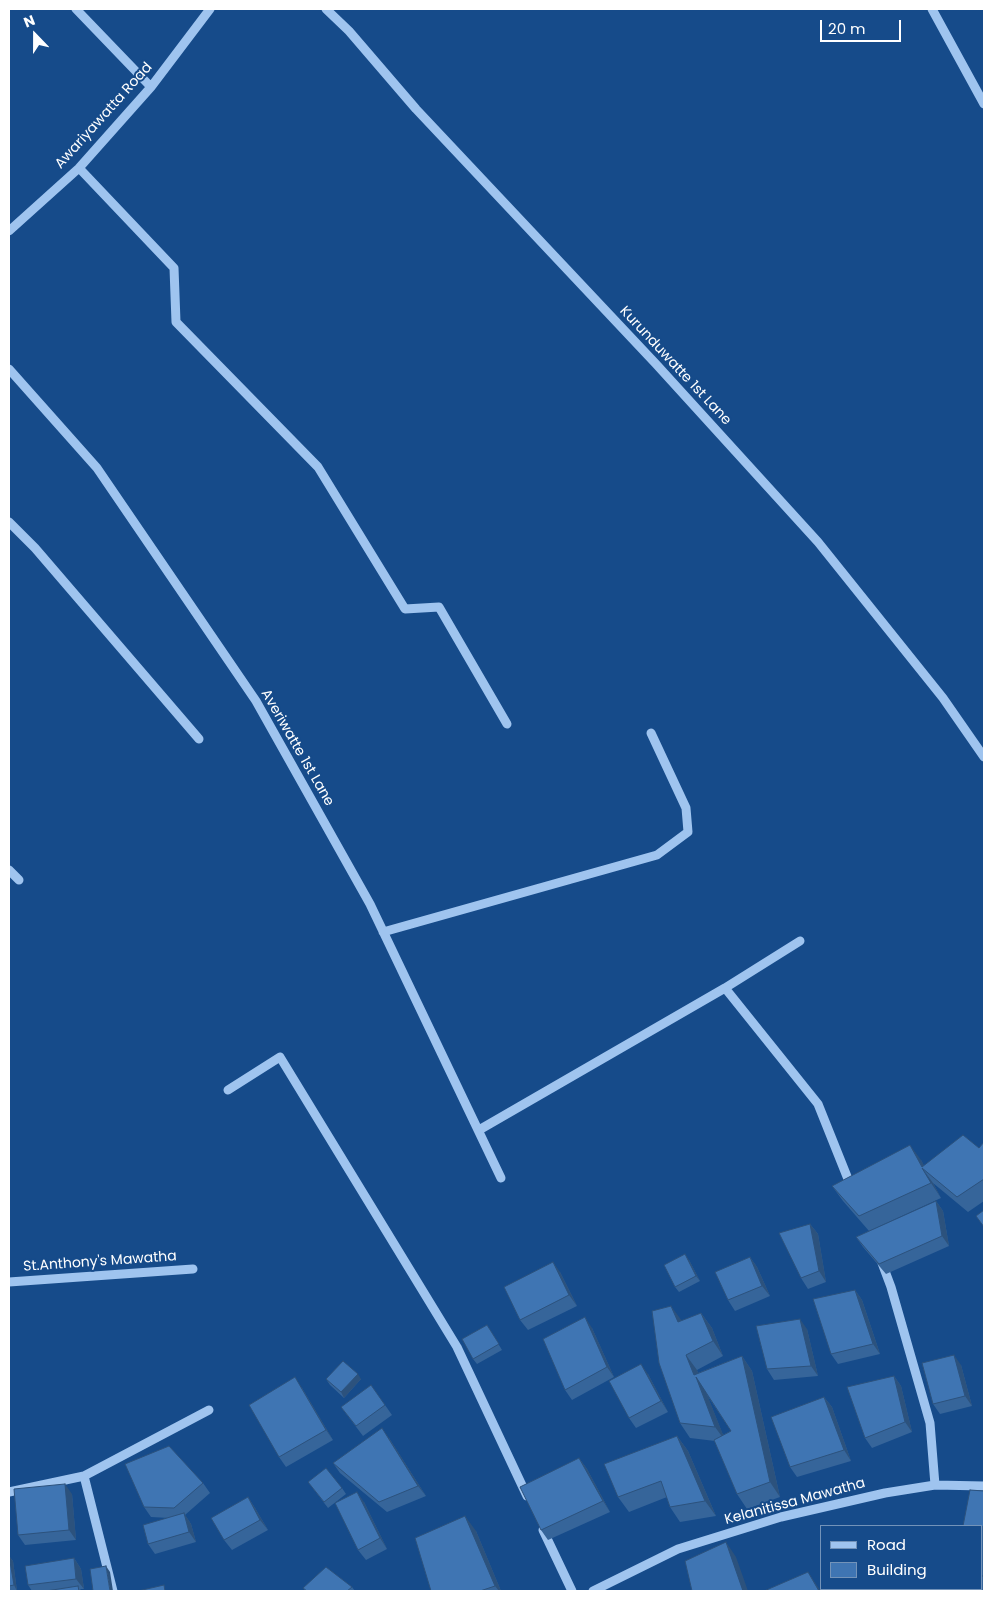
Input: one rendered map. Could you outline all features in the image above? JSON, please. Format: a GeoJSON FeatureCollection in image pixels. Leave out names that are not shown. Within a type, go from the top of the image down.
{"type":"FeatureCollection","features":[{"type":"Feature","properties":{"kind":"street"},"geometry":{"type":"LineString","coordinates":[[76,9],[151,87]]}},
{"type":"Feature","properties":{"kind":"street","name":"Awariyawatta Road"},"geometry":{"type":"LineString","coordinates":[[9,231],[79,168],[151,87],[210,9]]}},
{"type":"Feature","properties":{"kind":"street","name":"Kurunduwatte 1st Lane"},"geometry":{"type":"LineString","coordinates":[[326,9],[349,31],[416,109],[656,364],[818,542],[943,698],[984,757]]}},
{"type":"Feature","properties":{"kind":"street"},"geometry":{"type":"LineString","coordinates":[[932,9],[984,104]]}},
{"type":"Feature","properties":{"kind":"street"},"geometry":{"type":"LineString","coordinates":[[79,168],[174,268],[176,322],[318,467],[405,609],[439,607],[507,724]]}},
{"type":"Feature","properties":{"kind":"street","name":"Averiwatte 1st Lane"},"geometry":{"type":"LineString","coordinates":[[9,370],[96,468],[256,701],[365,896],[501,1178]]}},
{"type":"Feature","properties":{"kind":"street"},"geometry":{"type":"LineString","coordinates":[[9,522],[35,548],[199,739]]}},
{"type":"Feature","properties":{"kind":"street"},"geometry":{"type":"LineString","coordinates":[[383,932],[657,855],[688,832],[686,808],[651,734]]}},
{"type":"Feature","properties":{"kind":"street"},"geometry":{"type":"LineString","coordinates":[[9,870],[20,880]]}},
{"type":"Feature","properties":{"kind":"street"},"geometry":{"type":"LineString","coordinates":[[479,1130],[725,988],[800,941]]}},
{"type":"Feature","properties":{"kind":"street"},"geometry":{"type":"LineString","coordinates":[[725,988],[818,1104],[854,1195]]}},
{"type":"Feature","properties":{"kind":"street"},"geometry":{"type":"LineString","coordinates":[[228,1090],[280,1057],[457,1347],[531,1506]]}},
{"type":"Feature","properties":{"kind":"street"},"geometry":{"type":"LineString","coordinates":[[880,1257],[892,1287],[930,1423],[936,1485]]}},
{"type":"Feature","properties":{"kind":"street","name":"St.Anthony's Mawatha"},"geometry":{"type":"LineString","coordinates":[[9,1282],[193,1269]]}},
{"type":"Feature","properties":{"kind":"street"},"geometry":{"type":"LineString","coordinates":[[9,1492],[84,1476],[209,1410]]}},
{"type":"Feature","properties":{"kind":"street"},"geometry":{"type":"LineString","coordinates":[[84,1476],[112,1591]]}},
{"type":"Feature","properties":{"kind":"street","name":"Kelanitissa Mawatha"},"geometry":{"type":"LineString","coordinates":[[593,1591],[678,1549],[780,1517],[884,1492],[936,1485],[984,1486]]}},
{"type":"Feature","properties":{"kind":"street"},"geometry":{"type":"LineString","coordinates":[[540,1523],[572,1591]]}},
{"type":"Feature","properties":{"kind":"building"},"geometry":{"type":"Polygon","coordinates":[[[963,1135],[979,1148],[984,1142],[984,1179],[957,1197],[922,1168],[931,1183],[859,1216],[832,1186],[910,1145],[922,1167],[963,1135]]]}},
{"type":"Feature","properties":{"kind":"building"},"geometry":{"type":"Polygon","coordinates":[[[936,1201],[942,1236],[879,1264],[856,1237],[936,1201]]]}},
{"type":"Feature","properties":{"kind":"building"},"geometry":{"type":"Polygon","coordinates":[[[984,1210],[984,1227],[976,1216],[984,1210]]]}},
{"type":"Feature","properties":{"kind":"building"},"geometry":{"type":"Polygon","coordinates":[[[810,1224],[819,1271],[801,1278],[779,1233],[810,1224]]]}},
{"type":"Feature","properties":{"kind":"building"},"geometry":{"type":"Polygon","coordinates":[[[685,1254],[696,1276],[675,1287],[664,1265],[685,1254]]]}},
{"type":"Feature","properties":{"kind":"building"},"geometry":{"type":"Polygon","coordinates":[[[750,1257],[762,1286],[728,1300],[715,1272],[750,1257]]]}},
{"type":"Feature","properties":{"kind":"building"},"geometry":{"type":"Polygon","coordinates":[[[553,1262],[569,1295],[520,1320],[504,1287],[553,1262]]]}},
{"type":"Feature","properties":{"kind":"building"},"geometry":{"type":"Polygon","coordinates":[[[855,1290],[873,1344],[831,1354],[813,1299],[855,1290]]]}},
{"type":"Feature","properties":{"kind":"building"},"geometry":{"type":"Polygon","coordinates":[[[671,1306],[678,1322],[701,1313],[713,1341],[686,1355],[694,1375],[742,1356],[770,1482],[737,1494],[714,1440],[731,1431],[696,1377],[715,1427],[680,1423],[659,1363],[652,1311],[671,1306]]]}},
{"type":"Feature","properties":{"kind":"building"},"geometry":{"type":"Polygon","coordinates":[[[585,1317],[607,1367],[565,1390],[543,1339],[585,1317]]]}},
{"type":"Feature","properties":{"kind":"building"},"geometry":{"type":"Polygon","coordinates":[[[800,1319],[811,1366],[767,1369],[756,1326],[800,1319]]]}},
{"type":"Feature","properties":{"kind":"building"},"geometry":{"type":"Polygon","coordinates":[[[487,1325],[499,1344],[473,1359],[462,1339],[487,1325]]]}},
{"type":"Feature","properties":{"kind":"building"},"geometry":{"type":"Polygon","coordinates":[[[954,1355],[965,1396],[933,1404],[922,1363],[954,1355]]]}},
{"type":"Feature","properties":{"kind":"building"},"geometry":{"type":"Polygon","coordinates":[[[343,1361],[358,1374],[341,1392],[326,1379],[343,1361]]]}},
{"type":"Feature","properties":{"kind":"building"},"geometry":{"type":"Polygon","coordinates":[[[641,1364],[661,1401],[629,1418],[609,1381],[641,1364]]]}},
{"type":"Feature","properties":{"kind":"building"},"geometry":{"type":"Polygon","coordinates":[[[894,1376],[905,1422],[865,1438],[847,1387],[894,1376]]]}},
{"type":"Feature","properties":{"kind":"building"},"geometry":{"type":"Polygon","coordinates":[[[295,1377],[326,1430],[279,1457],[249,1405],[295,1377]]]}},
{"type":"Feature","properties":{"kind":"building"},"geometry":{"type":"Polygon","coordinates":[[[371,1385],[385,1405],[356,1426],[341,1407],[371,1385]]]}},
{"type":"Feature","properties":{"kind":"building"},"geometry":{"type":"Polygon","coordinates":[[[824,1397],[844,1450],[790,1467],[771,1417],[824,1397]]]}},
{"type":"Feature","properties":{"kind":"building"},"geometry":{"type":"Polygon","coordinates":[[[382,1428],[418,1486],[379,1502],[333,1463],[382,1428]]]}},
{"type":"Feature","properties":{"kind":"building"},"geometry":{"type":"Polygon","coordinates":[[[677,1436],[705,1501],[670,1507],[661,1481],[618,1497],[604,1464],[677,1436]]]}},
{"type":"Feature","properties":{"kind":"building"},"geometry":{"type":"Polygon","coordinates":[[[169,1446],[203,1483],[174,1508],[144,1507],[125,1464],[169,1446]]]}},
{"type":"Feature","properties":{"kind":"building"},"geometry":{"type":"Polygon","coordinates":[[[579,1458],[603,1501],[541,1530],[520,1487],[579,1458]]]}},
{"type":"Feature","properties":{"kind":"building"},"geometry":{"type":"Polygon","coordinates":[[[326,1468],[342,1488],[324,1502],[308,1482],[326,1468]]]}},
{"type":"Feature","properties":{"kind":"building"},"geometry":{"type":"Polygon","coordinates":[[[65,1484],[69,1530],[18,1535],[14,1489],[65,1484]]]}},
{"type":"Feature","properties":{"kind":"building"},"geometry":{"type":"Polygon","coordinates":[[[970,1490],[984,1491],[984,1576],[983,1525],[963,1525],[970,1490]]]}},
{"type":"Feature","properties":{"kind":"building"},"geometry":{"type":"Polygon","coordinates":[[[357,1492],[380,1538],[358,1550],[335,1503],[357,1492]]]}},
{"type":"Feature","properties":{"kind":"building"},"geometry":{"type":"Polygon","coordinates":[[[248,1497],[260,1520],[224,1540],[211,1518],[248,1497]]]}},
{"type":"Feature","properties":{"kind":"building"},"geometry":{"type":"Polygon","coordinates":[[[184,1513],[189,1532],[148,1544],[143,1525],[184,1513]]]}},
{"type":"Feature","properties":{"kind":"building"},"geometry":{"type":"Polygon","coordinates":[[[465,1516],[495,1586],[480,1591],[431,1591],[415,1538],[465,1516]]]}},
{"type":"Feature","properties":{"kind":"building"},"geometry":{"type":"Polygon","coordinates":[[[726,1542],[743,1591],[692,1591],[685,1561],[726,1542]]]}},
{"type":"Feature","properties":{"kind":"building"},"geometry":{"type":"Polygon","coordinates":[[[9,1556],[14,1585],[9,1586],[9,1556]]]}},
{"type":"Feature","properties":{"kind":"building"},"geometry":{"type":"Polygon","coordinates":[[[74,1558],[76,1579],[28,1585],[25,1566],[74,1558]]]}},
{"type":"Feature","properties":{"kind":"building"},"geometry":{"type":"Polygon","coordinates":[[[106,1566],[110,1591],[93,1591],[90,1569],[106,1566]]]}},
{"type":"Feature","properties":{"kind":"building"},"geometry":{"type":"Polygon","coordinates":[[[326,1567],[352,1587],[347,1591],[307,1591],[303,1588],[326,1567]]]}},
{"type":"Feature","properties":{"kind":"building"},"geometry":{"type":"Polygon","coordinates":[[[808,1572],[819,1591],[764,1591],[808,1572]]]}},
{"type":"Feature","properties":{"kind":"building"},"geometry":{"type":"Polygon","coordinates":[[[164,1585],[165,1591],[138,1591],[164,1585]]]}},
{"type":"Feature","properties":{"kind":"building"},"geometry":{"type":"Polygon","coordinates":[[[78,1586],[79,1591],[46,1591],[78,1586]]]}}]}
